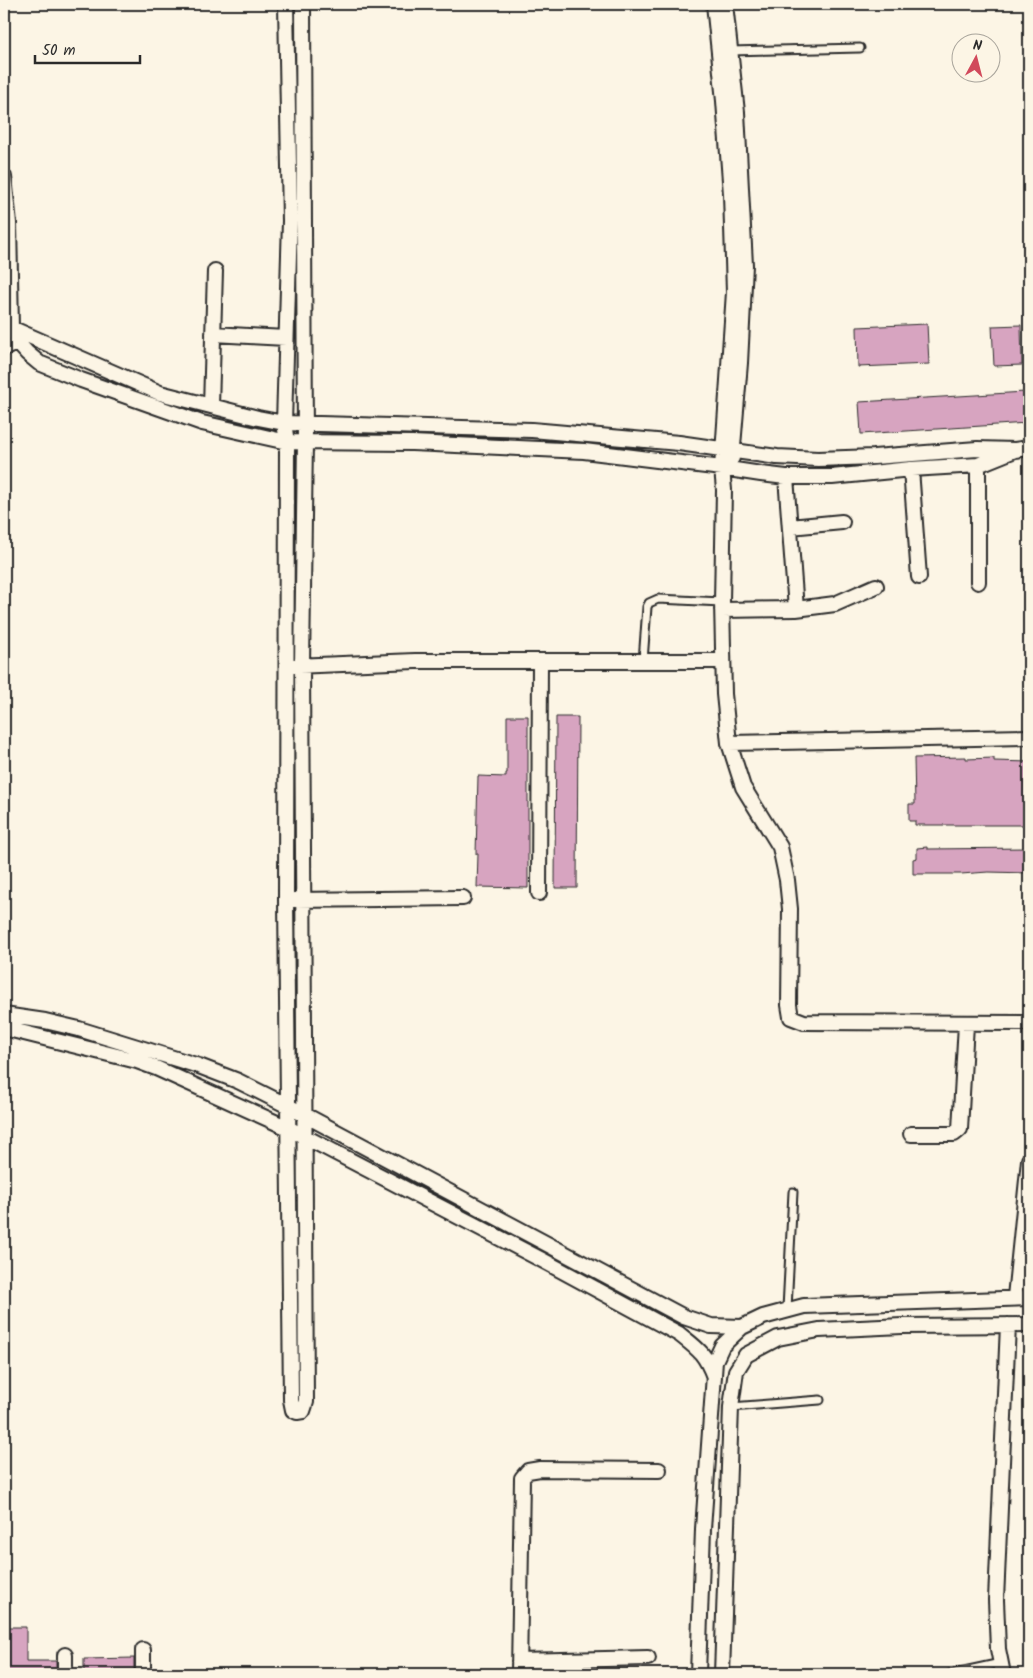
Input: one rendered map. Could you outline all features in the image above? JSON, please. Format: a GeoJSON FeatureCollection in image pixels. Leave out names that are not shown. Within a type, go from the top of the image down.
{"type":"FeatureCollection","features":[{"type":"Feature","properties":{"kind":"street"},"geometry":{"type":"LineString","coordinates":[[286,4],[290,221],[284,423],[287,442],[286,900],[291,1400],[293,1410],[297,1412],[303,1411],[306,1402],[302,666],[305,442],[303,4]]}},
{"type":"Feature","properties":{"kind":"street"},"geometry":{"type":"LineString","coordinates":[[714,4],[731,194],[734,292],[728,450],[724,490],[722,606],[724,694],[729,743],[743,786],[780,847],[787,880],[790,909],[789,1006],[792,1018],[804,1022],[1029,1023]]}},
{"type":"Feature","properties":{"kind":"street"},"geometry":{"type":"LineString","coordinates":[[725,4],[737,112],[745,266],[740,363],[728,450]]}},
{"type":"Feature","properties":{"kind":"street"},"geometry":{"type":"LineString","coordinates":[[4,177],[9,223],[11,328],[18,343],[39,363],[80,380],[202,423],[287,442],[412,443],[584,451],[786,477],[832,477],[910,469],[978,465],[1022,449]]}},
{"type":"Feature","properties":{"kind":"street"},"geometry":{"type":"LineString","coordinates":[[211,406],[215,270]]}},
{"type":"Feature","properties":{"kind":"street"},"geometry":{"type":"LineString","coordinates":[[11,328],[160,393],[284,423],[532,430],[678,443],[777,457],[818,459],[874,457],[977,449],[1022,449]]}},
{"type":"Feature","properties":{"kind":"street"},"geometry":{"type":"LineString","coordinates":[[213,334],[286,338]]}},
{"type":"Feature","properties":{"kind":"street"},"geometry":{"type":"LineString","coordinates":[[4,348],[18,343]]}},
{"type":"Feature","properties":{"kind":"street"},"geometry":{"type":"LineString","coordinates":[[978,465],[978,582]]}},
{"type":"Feature","properties":{"kind":"street"},"geometry":{"type":"LineString","coordinates":[[910,469],[919,577]]}},
{"type":"Feature","properties":{"kind":"street"},"geometry":{"type":"LineString","coordinates":[[786,477],[796,609]]}},
{"type":"Feature","properties":{"kind":"street"},"geometry":{"type":"LineString","coordinates":[[790,527],[842,522]]}},
{"type":"Feature","properties":{"kind":"street"},"geometry":{"type":"LineString","coordinates":[[722,606],[796,609],[835,604],[876,586]]}},
{"type":"Feature","properties":{"kind":"street"},"geometry":{"type":"LineString","coordinates":[[287,667],[415,660],[723,662]]}},
{"type":"Feature","properties":{"kind":"street"},"geometry":{"type":"LineString","coordinates":[[539,892],[540,661]]}},
{"type":"Feature","properties":{"kind":"street"},"geometry":{"type":"LineString","coordinates":[[729,743],[1029,737]]}},
{"type":"Feature","properties":{"kind":"street"},"geometry":{"type":"LineString","coordinates":[[286,900],[463,898]]}},
{"type":"Feature","properties":{"kind":"street"},"geometry":{"type":"LineString","coordinates":[[4,1015],[36,1019],[80,1029],[199,1066],[238,1082],[288,1106],[684,1317],[711,1326],[742,1327]]}},
{"type":"Feature","properties":{"kind":"street"},"geometry":{"type":"LineString","coordinates":[[911,1134],[954,1134],[960,1129],[966,1024]]}},
{"type":"Feature","properties":{"kind":"street"},"geometry":{"type":"LineString","coordinates":[[4,1028],[137,1061],[288,1128],[542,1260],[679,1334],[698,1348],[708,1360],[714,1377]]}},
{"type":"Feature","properties":{"kind":"street"},"geometry":{"type":"LineString","coordinates":[[1015,1298],[1029,1160]]}},
{"type":"Feature","properties":{"kind":"street"},"geometry":{"type":"LineString","coordinates":[[698,1674],[703,1529],[715,1361],[722,1346],[742,1327],[763,1317],[787,1309],[804,1306],[1029,1298]]}},
{"type":"Feature","properties":{"kind":"street"},"geometry":{"type":"LineString","coordinates":[[1002,1669],[998,1649],[996,1600],[1008,1325]]}},
{"type":"Feature","properties":{"kind":"street"},"geometry":{"type":"LineString","coordinates":[[722,1674],[731,1406],[736,1372],[746,1355],[778,1338],[819,1330],[902,1326],[1029,1325]]}},
{"type":"Feature","properties":{"kind":"street"},"geometry":{"type":"LineString","coordinates":[[648,1658],[519,1668],[522,1478],[528,1471],[540,1469],[659,1470]]}},
{"type":"Feature","properties":{"kind":"street"},"geometry":{"type":"LineString","coordinates":[[143,1650],[143,1674]]}},
{"type":"Feature","properties":{"kind":"street"},"geometry":{"type":"LineString","coordinates":[[65,1655],[65,1674]]}},
{"type":"Feature","properties":{"kind":"lane"},"geometry":{"type":"LineString","coordinates":[[730,51],[860,48]]}},
{"type":"Feature","properties":{"kind":"lane"},"geometry":{"type":"LineString","coordinates":[[644,661],[647,607],[649,602],[658,599],[722,606]]}},
{"type":"Feature","properties":{"kind":"lane"},"geometry":{"type":"LineString","coordinates":[[787,1309],[794,1192]]}},
{"type":"Feature","properties":{"kind":"lane"},"geometry":{"type":"LineString","coordinates":[[731,1406],[820,1400]]}},
{"type":"Feature","properties":{"kind":"lane"},"geometry":{"type":"LineString","coordinates":[[950,1674],[1002,1669]]}},
{"type":"Feature","properties":{"kind":"building"},"geometry":{"type":"Polygon","coordinates":[[[927,324],[929,364],[858,367],[857,327],[927,324]]]}},
{"type":"Feature","properties":{"kind":"building"},"geometry":{"type":"Polygon","coordinates":[[[1021,325],[1022,365],[994,366],[992,326],[1021,325]]]}},
{"type":"Feature","properties":{"kind":"building"},"geometry":{"type":"Polygon","coordinates":[[[1025,392],[1027,423],[861,434],[859,402],[1025,392]]]}},
{"type":"Feature","properties":{"kind":"building"},"geometry":{"type":"Polygon","coordinates":[[[507,716],[528,716],[528,888],[477,887],[478,776],[506,777],[507,716]]]}},
{"type":"Feature","properties":{"kind":"building"},"geometry":{"type":"Polygon","coordinates":[[[556,717],[578,717],[577,888],[555,888],[556,717]]]}},
{"type":"Feature","properties":{"kind":"building"},"geometry":{"type":"Polygon","coordinates":[[[966,757],[966,759],[994,758],[994,761],[1029,762],[1029,825],[915,825],[915,821],[909,821],[909,804],[915,804],[914,758],[966,757]]]}},
{"type":"Feature","properties":{"kind":"building"},"geometry":{"type":"Polygon","coordinates":[[[927,847],[927,849],[1029,848],[1029,873],[913,874],[913,859],[917,858],[917,848],[927,847]]]}},
{"type":"Feature","properties":{"kind":"building"},"geometry":{"type":"Polygon","coordinates":[[[4,1627],[26,1627],[26,1661],[56,1661],[56,1674],[4,1674],[4,1627]]]}},
{"type":"Feature","properties":{"kind":"building"},"geometry":{"type":"Polygon","coordinates":[[[134,1658],[134,1674],[84,1674],[84,1659],[134,1658]]]}}]}
